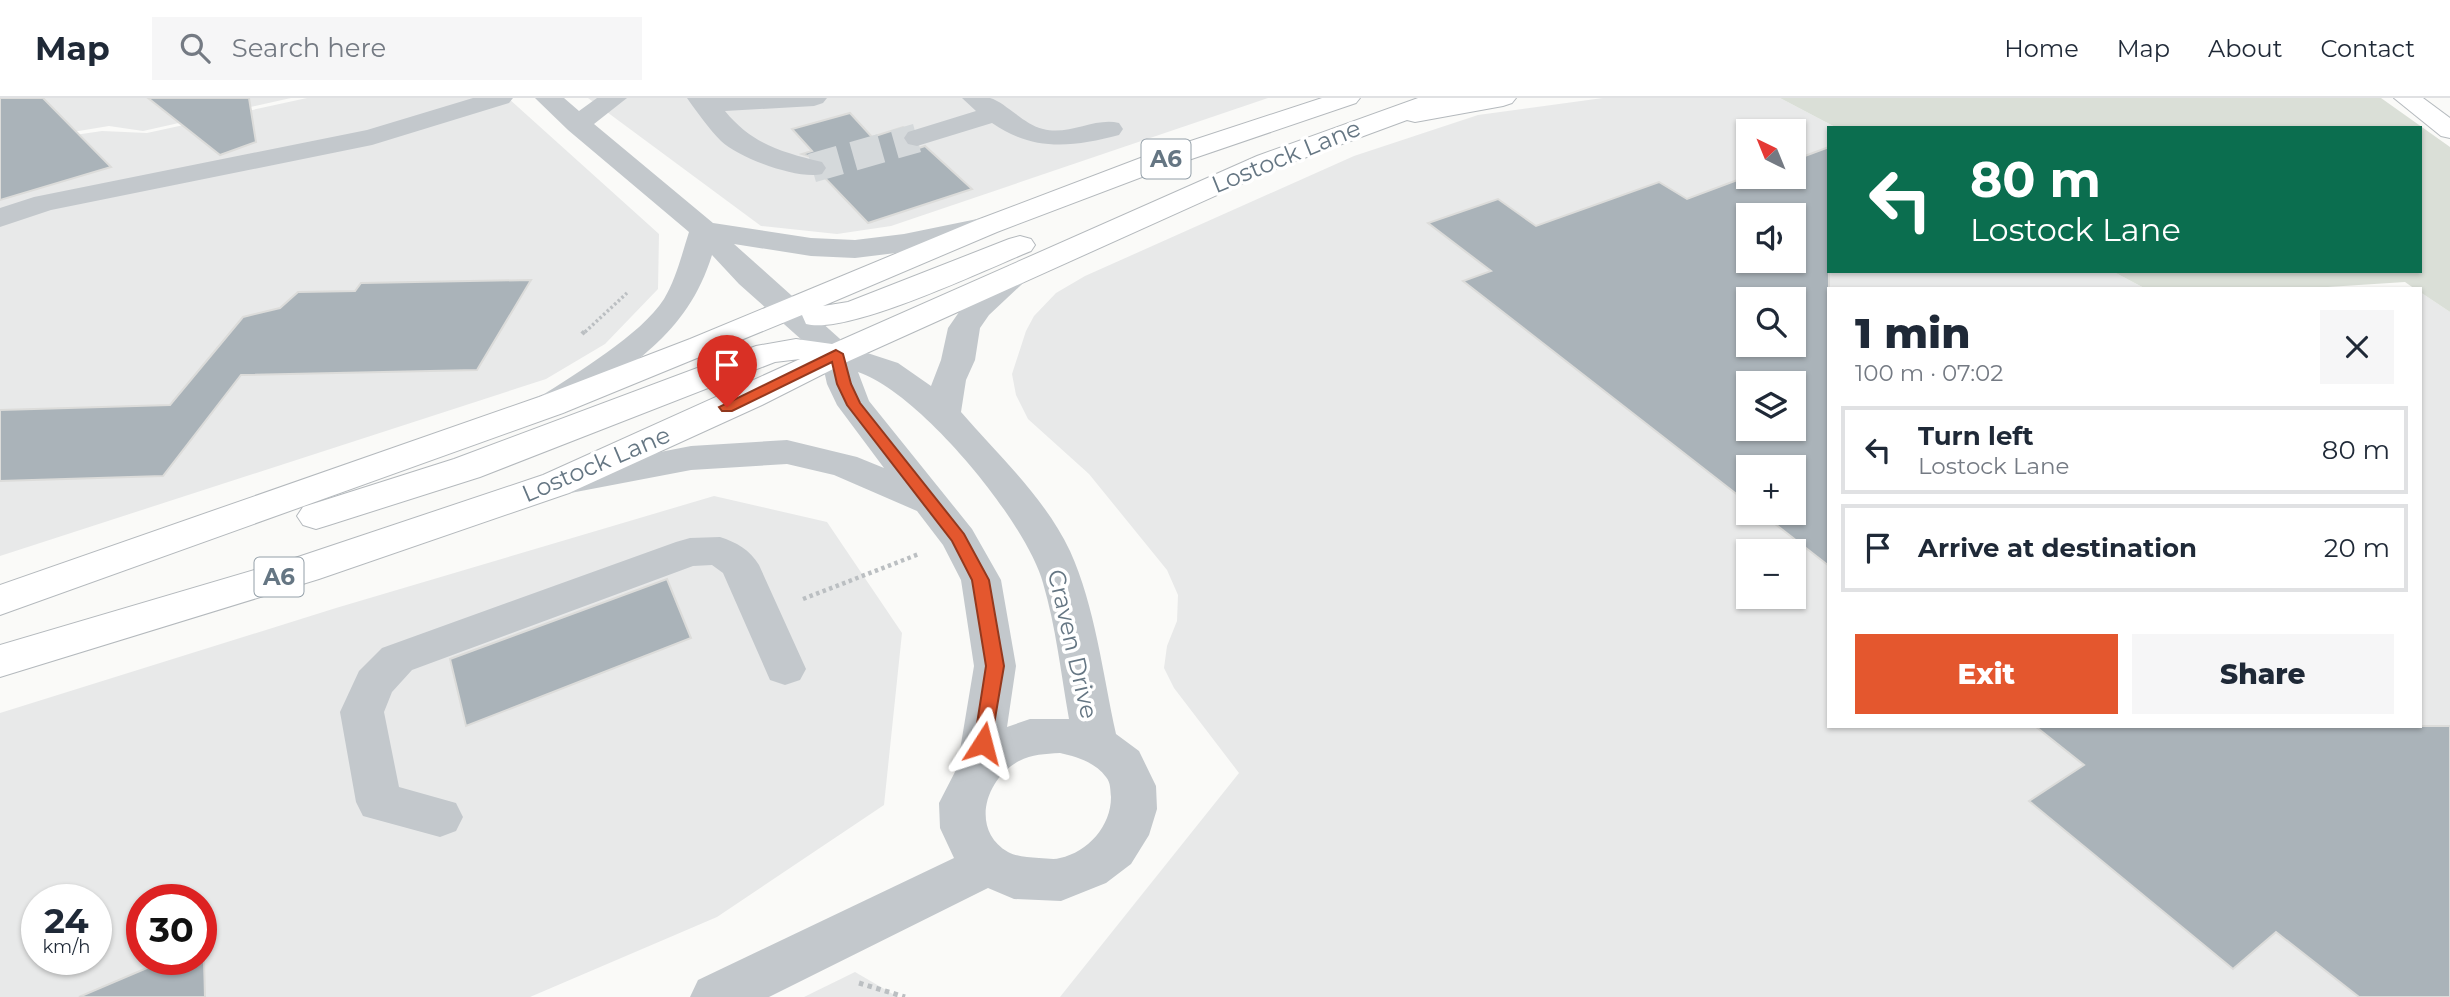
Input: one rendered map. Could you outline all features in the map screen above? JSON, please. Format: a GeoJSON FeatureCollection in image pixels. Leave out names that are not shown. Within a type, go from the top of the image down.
{"type":"FeatureCollection","features":[{"type":"Feature","properties":{"kind":"main road","name":"Lostock Lane"},"geometry":{"type":"LineString","coordinates":[[0,600],[551,405],[988,226],[1161,160],[1347,98]]}},
{"type":"Feature","properties":{"kind":"main road","name":"Lostock Lane"},"geometry":{"type":"LineString","coordinates":[[0,661],[305,569],[556,484],[750,397],[836,354],[1293,150],[1442,98]]}},
{"type":"Feature","properties":{"kind":"main road"},"geometry":{"type":"LineString","coordinates":[[1374,122],[1503,98]]}},
{"type":"Feature","properties":{"kind":"main road"},"geometry":{"type":"LineString","coordinates":[[2407,98],[2450,130]]}},
{"type":"Feature","properties":{"kind":"main road"},"geometry":{"type":"LineString","coordinates":[[787,310],[820,318],[856,310],[1113,207],[1293,150]]}},
{"type":"Feature","properties":{"kind":"main road"},"geometry":{"type":"LineString","coordinates":[[40,588],[249,538],[467,468],[768,353],[796,349],[836,354]]}},
{"type":"Feature","properties":{"kind":"street"},"geometry":{"type":"LineString","coordinates":[[0,219],[44,203],[372,137],[500,98]]}},
{"type":"Feature","properties":{"kind":"street"},"geometry":{"type":"LineString","coordinates":[[548,98],[704,230],[836,354],[844,384],[854,405],[958,538],[981,580],[995,666],[979,769],[962,803],[963,828],[974,851],[988,865],[1014,878],[1061,880],[1090,868],[1114,850],[1126,835],[1134,809],[1133,786],[1123,764],[1096,743],[1060,735],[1030,737],[1000,750],[979,769]]}},
{"type":"Feature","properties":{"kind":"street"},"geometry":{"type":"LineString","coordinates":[[576,124],[614,98]]}},
{"type":"Feature","properties":{"kind":"street"},"geometry":{"type":"LineString","coordinates":[[702,100],[742,104],[814,98]]}},
{"type":"Feature","properties":{"kind":"street"},"geometry":{"type":"LineString","coordinates":[[702,100],[731,136],[769,157],[812,168]]}},
{"type":"Feature","properties":{"kind":"street"},"geometry":{"type":"LineString","coordinates":[[917,138],[985,106],[1023,133],[1056,140],[1110,129]]}},
{"type":"Feature","properties":{"kind":"street"},"geometry":{"type":"LineString","coordinates":[[704,230],[810,246],[846,248],[875,247],[988,226]]}},
{"type":"Feature","properties":{"kind":"street"},"geometry":{"type":"LineString","coordinates":[[551,405],[597,374],[647,333],[677,303],[690,275],[704,230]]}},
{"type":"Feature","properties":{"kind":"street"},"geometry":{"type":"LineString","coordinates":[[943,414],[949,380],[958,359],[964,328],[977,309],[1021,271]]}},
{"type":"Feature","properties":{"kind":"street","name":"Craven Drive"},"geometry":{"type":"LineString","coordinates":[[836,354],[886,370],[912,387],[943,414],[1028,513],[1050,550],[1063,583],[1096,743]]}},
{"type":"Feature","properties":{"kind":"street"},"geometry":{"type":"LineString","coordinates":[[556,484],[691,458],[787,452],[844,464],[931,503]]}},
{"type":"Feature","properties":{"kind":"street"},"geometry":{"type":"LineString","coordinates":[[440,817],[379,802],[362,712],[374,683],[397,659],[690,552],[720,551],[738,565],[785,668]]}},
{"type":"Feature","properties":{"kind":"street"},"geometry":{"type":"LineString","coordinates":[[716,997],[988,865]]}},
{"type":"Feature","properties":{"kind":"path"},"geometry":{"type":"LineString","coordinates":[[760,616],[925,551]]}},
{"type":"Feature","properties":{"kind":"shaded area"},"geometry":{"type":"Polygon","coordinates":[[[0,98],[291,98],[143,131],[109,126],[0,144],[0,98]]]}},
{"type":"Feature","properties":{"kind":"shaded area"},"geometry":{"type":"Polygon","coordinates":[[[307,98],[508,98],[659,234],[658,289],[605,344],[546,379],[0,556],[0,146],[102,131],[147,133],[307,98]]]}},
{"type":"Feature","properties":{"kind":"shaded area"},"geometry":{"type":"Polygon","coordinates":[[[588,98],[1268,98],[891,226],[837,234],[761,226],[588,98]]]}},
{"type":"Feature","properties":{"kind":"shaded area"},"geometry":{"type":"Polygon","coordinates":[[[1603,98],[1780,98],[1833,126],[1827,126],[1827,273],[2116,273],[2142,287],[1827,287],[1827,728],[2422,728],[2422,293],[2450,312],[2450,997],[1060,997],[1239,773],[1174,688],[1164,668],[1167,646],[1177,621],[1178,595],[1167,570],[1089,474],[1028,419],[1016,395],[1012,374],[1026,331],[1034,316],[1056,293],[1085,276],[1354,156],[1478,115],[1603,98]]]}},
{"type":"Feature","properties":{"kind":"shaded area"},"geometry":{"type":"Polygon","coordinates":[[[1780,98],[2381,98],[2420,126],[1833,126],[1780,98]]]}},
{"type":"Feature","properties":{"kind":"shaded area"},"geometry":{"type":"Polygon","coordinates":[[[2422,127],[2450,147],[2450,312],[2422,293],[2422,287],[2412,287],[2405,282],[2328,287],[2142,287],[2116,273],[2422,273],[2422,127]]]}},
{"type":"Feature","properties":{"kind":"shaded area"},"geometry":{"type":"Polygon","coordinates":[[[714,496],[827,522],[902,633],[884,805],[717,917],[530,997],[0,997],[0,713],[336,608],[714,496]]]}},
{"type":"Feature","properties":{"kind":"shaded area"},"geometry":{"type":"Polygon","coordinates":[[[855,972],[898,997],[804,997],[855,972]]]}},
{"type":"Feature","properties":{"kind":"building"},"geometry":{"type":"Polygon","coordinates":[[[0,98],[43,98],[111,167],[0,200],[0,98]]]}},
{"type":"Feature","properties":{"kind":"building"},"geometry":{"type":"Polygon","coordinates":[[[148,98],[249,98],[256,142],[220,155],[148,98]]]}},
{"type":"Feature","properties":{"kind":"building"},"geometry":{"type":"Polygon","coordinates":[[[850,113],[872,137],[903,127],[907,130],[902,139],[906,145],[916,149],[925,146],[972,189],[868,223],[823,176],[828,169],[824,161],[802,154],[812,151],[792,129],[850,113]]]}},
{"type":"Feature","properties":{"kind":"building"},"geometry":{"type":"Polygon","coordinates":[[[1827,148],[1827,564],[1806,548],[1806,539],[1794,539],[1776,525],[1806,525],[1806,455],[1736,455],[1736,494],[1463,281],[1491,271],[1428,223],[1498,199],[1536,226],[1659,182],[1687,199],[1736,181],[1736,189],[1806,189],[1806,156],[1827,148]]]}},
{"type":"Feature","properties":{"kind":"building"},"geometry":{"type":"Polygon","coordinates":[[[531,280],[477,370],[241,375],[163,476],[0,481],[0,410],[170,405],[243,317],[280,308],[298,292],[355,291],[361,283],[531,280]]]}},
{"type":"Feature","properties":{"kind":"building"},"geometry":{"type":"Polygon","coordinates":[[[667,579],[691,638],[466,726],[450,659],[667,579]]]}},
{"type":"Feature","properties":{"kind":"building"},"geometry":{"type":"Polygon","coordinates":[[[2450,726],[2450,997],[2359,997],[2276,932],[2233,969],[2029,801],[2084,765],[2038,728],[2450,726]]]}},
{"type":"Feature","properties":{"kind":"building"},"geometry":{"type":"Polygon","coordinates":[[[131,975],[204,975],[205,997],[79,997],[131,975]]]}},
{"type":"Feature","properties":{"kind":"tunnel"},"geometry":{"type":"LineString","coordinates":[[812,168],[917,138]]}},
{"type":"Feature","properties":{"kind":"route"},"geometry":{"type":"LineString","coordinates":[[727,407],[836,354],[844,384],[854,405],[958,538],[981,580],[995,666],[983,743]]}}]}
